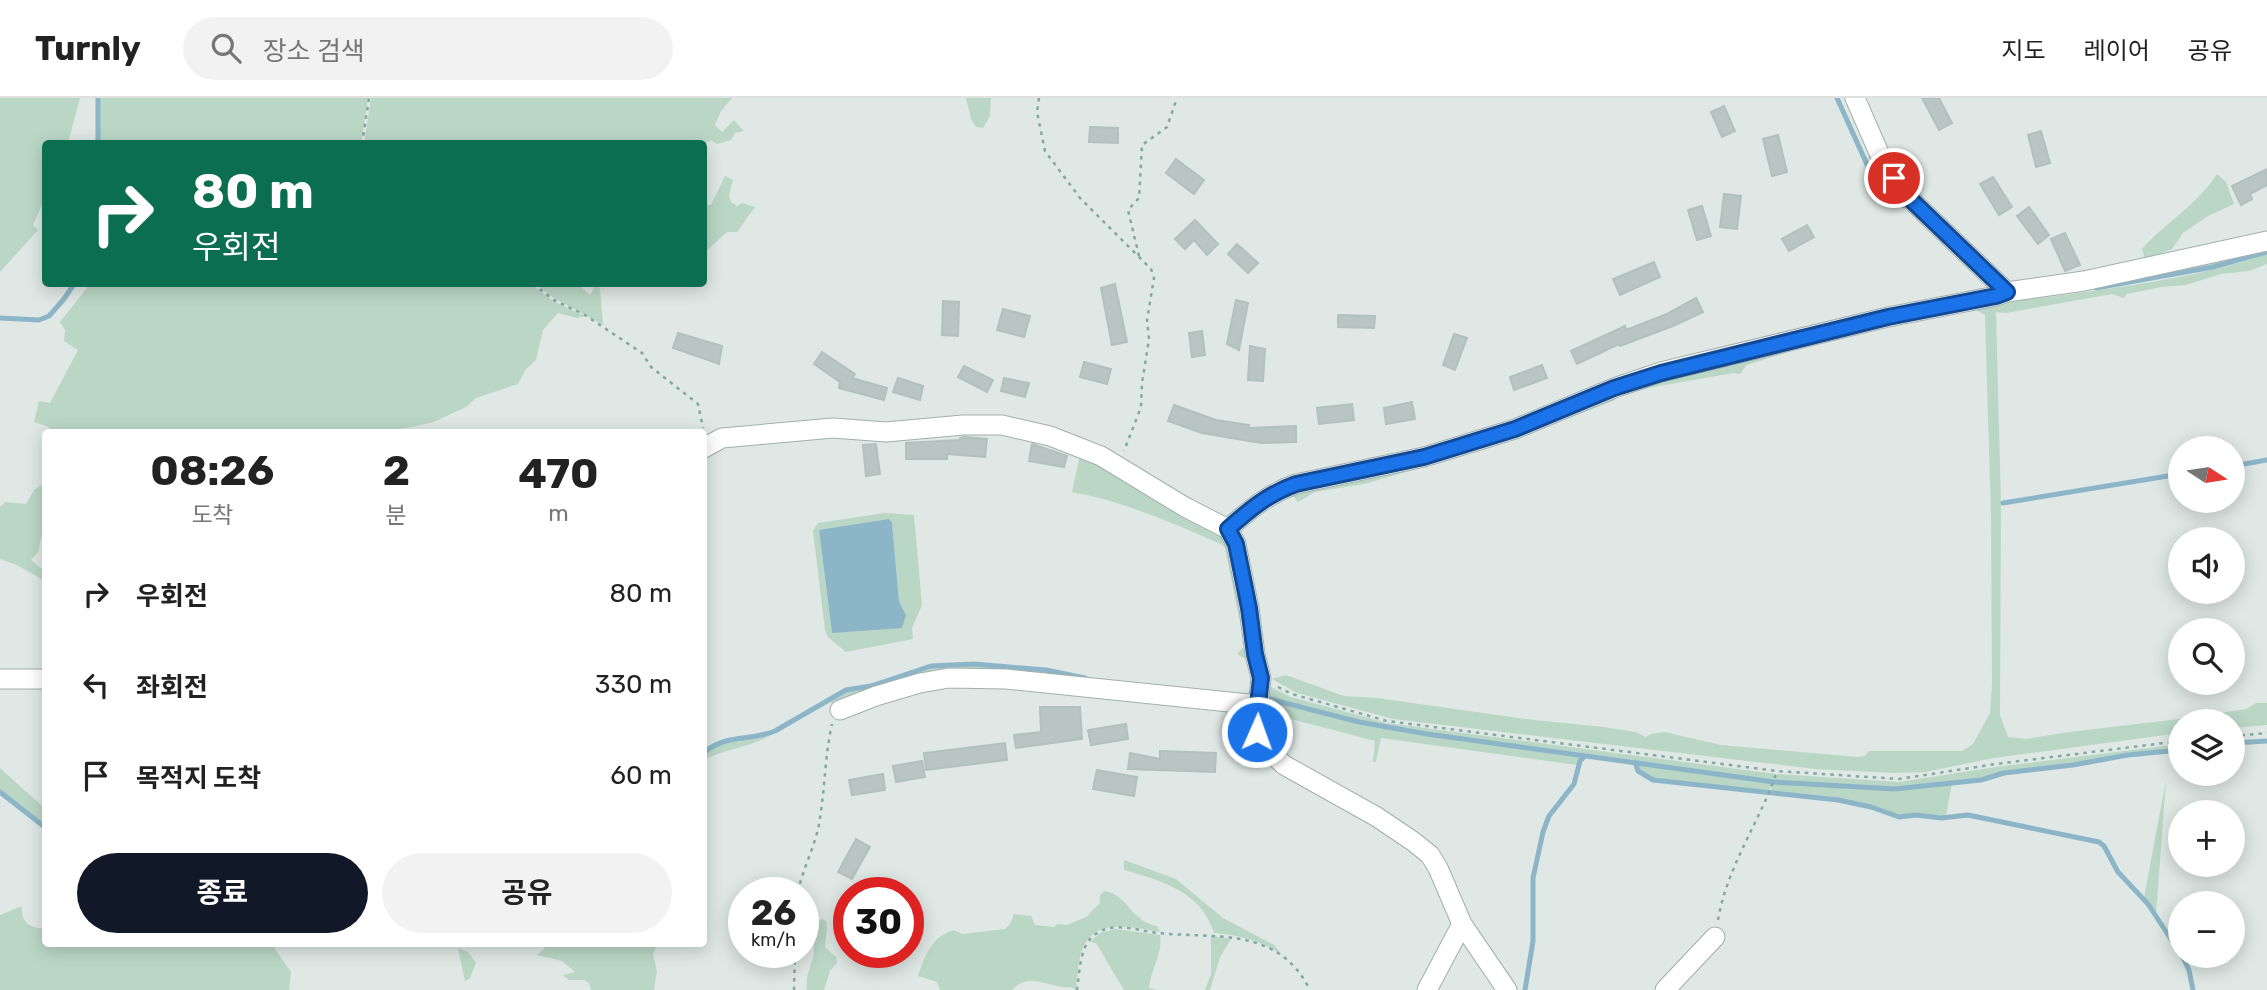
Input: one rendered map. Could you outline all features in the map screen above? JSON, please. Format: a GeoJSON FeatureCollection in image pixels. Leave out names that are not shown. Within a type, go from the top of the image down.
{"type":"FeatureCollection","features":[{"type":"Feature","properties":{"kind":"street"},"geometry":{"type":"LineString","coordinates":[[1855,98],[1883,162],[1906,195],[2007,292]]}},
{"type":"Feature","properties":{"kind":"street"},"geometry":{"type":"LineString","coordinates":[[1228,529],[1259,502],[1279,490],[1424,457],[1515,429],[1614,388],[1661,373],[1888,317],[2007,292],[2084,281],[2267,241]]}},
{"type":"Feature","properties":{"kind":"street"},"geometry":{"type":"LineString","coordinates":[[707,447],[722,438],[833,428],[886,432],[963,425],[1002,425],[1050,436],[1101,456],[1185,507],[1228,529],[1236,544],[1261,678],[1257,732],[1261,743],[1284,765],[1377,817],[1430,855],[1462,924],[1507,990]]}},
{"type":"Feature","properties":{"kind":"street"},"geometry":{"type":"LineString","coordinates":[[840,710],[876,695],[949,678],[1006,679],[1258,705]]}},
{"type":"Feature","properties":{"kind":"street"},"geometry":{"type":"LineString","coordinates":[[0,679],[42,679]]}},
{"type":"Feature","properties":{"kind":"street"},"geometry":{"type":"LineString","coordinates":[[1427,990],[1462,924]]}},
{"type":"Feature","properties":{"kind":"street"},"geometry":{"type":"LineString","coordinates":[[1665,990],[1715,937]]}},
{"type":"Feature","properties":{"kind":"path"},"geometry":{"type":"LineString","coordinates":[[363,140],[369,98]]}},
{"type":"Feature","properties":{"kind":"path"},"geometry":{"type":"LineString","coordinates":[[1039,98],[1037,112],[1045,151],[1080,198],[1151,269],[1154,278],[1147,320],[1148,355],[1142,383],[1141,407],[1118,466]]}},
{"type":"Feature","properties":{"kind":"path"},"geometry":{"type":"LineString","coordinates":[[1139,257],[1128,209],[1139,198],[1142,145],[1167,127],[1177,98]]}},
{"type":"Feature","properties":{"kind":"path"},"geometry":{"type":"LineString","coordinates":[[537,287],[554,300],[585,315],[642,354],[651,368],[698,404],[702,429]]}},
{"type":"Feature","properties":{"kind":"path"},"geometry":{"type":"LineString","coordinates":[[1261,678],[1292,694],[1387,721],[1777,771],[1899,779],[2168,742]]}},
{"type":"Feature","properties":{"kind":"path"},"geometry":{"type":"LineString","coordinates":[[801,877],[820,821],[828,743],[835,714],[840,710]]}},
{"type":"Feature","properties":{"kind":"path"},"geometry":{"type":"LineString","coordinates":[[2245,735],[2267,733]]}},
{"type":"Feature","properties":{"kind":"path"},"geometry":{"type":"LineString","coordinates":[[1715,937],[1721,902],[1737,858],[1764,805],[1777,771]]}},
{"type":"Feature","properties":{"kind":"path"},"geometry":{"type":"LineString","coordinates":[[1077,990],[1082,956],[1089,941],[1099,932],[1115,927],[1160,933],[1219,935],[1254,942],[1269,948],[1292,965],[1310,990]]}},
{"type":"Feature","properties":{"kind":"path"},"geometry":{"type":"LineString","coordinates":[[794,990],[795,968]]}},
{"type":"Feature","properties":{"kind":"green space"},"geometry":{"type":"Polygon","coordinates":[[[0,98],[80,98],[69,140],[42,140],[42,205],[33,225],[38,230],[0,272],[0,98]]]}},
{"type":"Feature","properties":{"kind":"green space"},"geometry":{"type":"Polygon","coordinates":[[[99,98],[368,98],[362,140],[100,140],[99,98]]]}},
{"type":"Feature","properties":{"kind":"green space"},"geometry":{"type":"Polygon","coordinates":[[[371,98],[732,98],[721,111],[715,125],[722,132],[734,120],[744,131],[735,133],[731,140],[717,144],[711,140],[707,143],[707,140],[364,140],[371,98]]]}},
{"type":"Feature","properties":{"kind":"green space"},"geometry":{"type":"Polygon","coordinates":[[[966,98],[991,98],[990,116],[983,128],[976,127],[971,119],[966,98]]]}},
{"type":"Feature","properties":{"kind":"green space"},"geometry":{"type":"Polygon","coordinates":[[[2217,174],[2226,182],[2234,204],[2208,216],[2183,233],[2172,249],[2145,259],[2142,249],[2200,195],[2217,174]]]}},
{"type":"Feature","properties":{"kind":"green space"},"geometry":{"type":"Polygon","coordinates":[[[725,176],[733,180],[729,195],[731,202],[737,206],[742,203],[755,207],[737,232],[727,232],[707,250],[707,205],[711,205],[725,176]]]}},
{"type":"Feature","properties":{"kind":"green space"},"geometry":{"type":"Polygon","coordinates":[[[2267,244],[2267,250],[2213,266],[2082,289],[2004,298],[2001,301],[2003,303],[2103,290],[2170,279],[2267,254],[2267,264],[2249,271],[2221,274],[2186,285],[2127,294],[2124,298],[2112,294],[2006,313],[1996,312],[2001,504],[2000,715],[2008,737],[2026,739],[2168,720],[2168,735],[1994,758],[1925,772],[1815,769],[1393,719],[1297,693],[1272,679],[1286,675],[1344,696],[1604,727],[1636,732],[1645,737],[1665,732],[1721,745],[1858,757],[1865,756],[1869,751],[1962,751],[1973,744],[1990,713],[1992,684],[1991,516],[1985,315],[1976,310],[1889,326],[1810,345],[1747,365],[1740,374],[1653,387],[1617,397],[1613,401],[1487,449],[1364,484],[1315,492],[1298,502],[1289,492],[1411,466],[1477,447],[1640,385],[2005,294],[2085,284],[2267,244]]]}},
{"type":"Feature","properties":{"kind":"green space"},"geometry":{"type":"Polygon","coordinates":[[[88,287],[535,287],[553,301],[585,316],[577,318],[558,313],[543,330],[536,360],[526,369],[518,384],[476,398],[466,407],[434,422],[402,429],[49,429],[34,422],[39,401],[50,403],[78,350],[64,341],[65,330],[60,322],[88,287]]]}},
{"type":"Feature","properties":{"kind":"green space"},"geometry":{"type":"Polygon","coordinates":[[[539,287],[581,287],[590,295],[595,287],[599,287],[603,325],[539,287]]]}},
{"type":"Feature","properties":{"kind":"green space"},"geometry":{"type":"Polygon","coordinates":[[[1081,450],[1100,457],[1228,541],[1252,663],[1237,654],[1245,646],[1225,548],[1147,514],[1072,492],[1081,450]]]}},
{"type":"Feature","properties":{"kind":"green space"},"geometry":{"type":"Polygon","coordinates":[[[42,485],[42,534],[38,552],[31,560],[42,569],[42,579],[0,559],[0,507],[5,502],[26,504],[34,490],[42,485]]]}},
{"type":"Feature","properties":{"kind":"green space"},"geometry":{"type":"Polygon","coordinates":[[[885,513],[914,515],[922,605],[912,628],[913,639],[846,652],[828,637],[813,531],[818,523],[885,513]],[[892,523],[819,530],[832,632],[906,615],[899,601],[892,523]]]}},
{"type":"Feature","properties":{"kind":"green space"},"geometry":{"type":"Polygon","coordinates":[[[974,665],[1046,671],[1086,679],[949,676],[833,713],[831,700],[846,691],[871,687],[920,669],[974,665]]]}},
{"type":"Feature","properties":{"kind":"green space"},"geometry":{"type":"Polygon","coordinates":[[[1269,686],[1291,697],[1387,723],[1776,774],[1773,780],[1379,725],[1262,695],[1269,686]]]}},
{"type":"Feature","properties":{"kind":"green space"},"geometry":{"type":"Polygon","coordinates":[[[1261,698],[1378,727],[1581,757],[1577,765],[1381,738],[1376,762],[1373,762],[1375,741],[1272,714],[1269,720],[1259,719],[1261,698]]]}},
{"type":"Feature","properties":{"kind":"green space"},"geometry":{"type":"Polygon","coordinates":[[[2256,703],[2267,703],[2267,725],[2245,727],[2245,709],[2256,703]]]}},
{"type":"Feature","properties":{"kind":"green space"},"geometry":{"type":"Polygon","coordinates":[[[776,732],[759,741],[707,759],[707,752],[723,743],[776,732]]]}},
{"type":"Feature","properties":{"kind":"green space"},"geometry":{"type":"Polygon","coordinates":[[[2168,746],[2168,750],[2128,753],[1981,778],[1894,788],[1775,780],[1777,774],[1899,782],[2168,746]]]}},
{"type":"Feature","properties":{"kind":"green space"},"geometry":{"type":"Polygon","coordinates":[[[1636,763],[1773,783],[1769,792],[1654,780],[1639,771],[1636,763]]]}},
{"type":"Feature","properties":{"kind":"green space"},"geometry":{"type":"Polygon","coordinates":[[[0,768],[42,806],[42,824],[0,790],[0,768]]]}},
{"type":"Feature","properties":{"kind":"green space"},"geometry":{"type":"Polygon","coordinates":[[[2166,780],[2156,915],[2144,898],[2166,780]]]}},
{"type":"Feature","properties":{"kind":"green space"},"geometry":{"type":"Polygon","coordinates":[[[1774,783],[1894,791],[1952,783],[1946,816],[1899,816],[1856,803],[1770,792],[1774,783]]]}},
{"type":"Feature","properties":{"kind":"green space"},"geometry":{"type":"Polygon","coordinates":[[[1124,860],[1176,879],[1223,918],[1274,945],[1282,955],[1250,940],[1214,933],[1200,907],[1190,898],[1166,884],[1124,870],[1124,860]]]}},
{"type":"Feature","properties":{"kind":"green space"},"geometry":{"type":"Polygon","coordinates":[[[1105,891],[1120,898],[1142,920],[1157,926],[1160,932],[1112,927],[1092,935],[1080,957],[1076,990],[1033,981],[1019,984],[1012,990],[940,990],[937,982],[918,976],[921,968],[924,968],[924,959],[930,947],[946,933],[954,930],[962,934],[1005,929],[1014,914],[1031,916],[1035,925],[1067,925],[1086,917],[1100,903],[1100,895],[1105,891]]]}},
{"type":"Feature","properties":{"kind":"green space"},"geometry":{"type":"Polygon","coordinates":[[[22,906],[25,920],[35,927],[42,928],[42,947],[274,947],[291,972],[289,990],[0,990],[0,915],[22,906]]]}},
{"type":"Feature","properties":{"kind":"green space"},"geometry":{"type":"Polygon","coordinates":[[[819,921],[826,921],[825,947],[833,954],[833,968],[824,990],[807,990],[810,968],[819,968],[819,921]]]}},
{"type":"Feature","properties":{"kind":"green space"},"geometry":{"type":"Polygon","coordinates":[[[1115,929],[1160,935],[1160,948],[1149,988],[1157,990],[1124,990],[1096,943],[1090,942],[1100,933],[1115,929]]]}},
{"type":"Feature","properties":{"kind":"green space"},"geometry":{"type":"Polygon","coordinates":[[[1211,936],[1231,939],[1220,957],[1210,990],[1205,990],[1211,974],[1211,936]]]}},
{"type":"Feature","properties":{"kind":"green space"},"geometry":{"type":"Polygon","coordinates":[[[656,947],[653,954],[657,971],[654,990],[591,990],[589,983],[584,980],[569,980],[563,975],[575,972],[562,961],[537,955],[545,948],[656,947]]]}},
{"type":"Feature","properties":{"kind":"green space"},"geometry":{"type":"Polygon","coordinates":[[[458,948],[468,952],[476,963],[470,978],[465,981],[458,948]]]}},
{"type":"Feature","properties":{"kind":"water"},"geometry":{"type":"Polygon","coordinates":[[[889,519],[892,523],[899,601],[906,615],[902,628],[832,633],[819,530],[889,519]]]}},
{"type":"Feature","properties":{"kind":"building"},"geometry":{"type":"Polygon","coordinates":[[[1922,98],[1939,98],[1952,123],[1939,130],[1922,98]]]}},
{"type":"Feature","properties":{"kind":"building"},"geometry":{"type":"Polygon","coordinates":[[[1724,106],[1735,131],[1722,137],[1711,112],[1724,106]]]}},
{"type":"Feature","properties":{"kind":"building"},"geometry":{"type":"Polygon","coordinates":[[[1090,127],[1118,128],[1118,143],[1089,142],[1090,127]]]}},
{"type":"Feature","properties":{"kind":"building"},"geometry":{"type":"Polygon","coordinates":[[[2041,131],[2050,163],[2036,167],[2028,135],[2041,131]]]}},
{"type":"Feature","properties":{"kind":"building"},"geometry":{"type":"Polygon","coordinates":[[[1778,135],[1787,172],[1772,176],[1763,139],[1778,135]]]}},
{"type":"Feature","properties":{"kind":"building"},"geometry":{"type":"Polygon","coordinates":[[[1176,159],[1204,180],[1194,194],[1166,173],[1176,159]]]}},
{"type":"Feature","properties":{"kind":"building"},"geometry":{"type":"Polygon","coordinates":[[[2267,169],[2267,185],[2250,194],[2252,199],[2241,205],[2232,186],[2267,169]]]}},
{"type":"Feature","properties":{"kind":"building"},"geometry":{"type":"Polygon","coordinates":[[[1993,177],[2012,207],[1999,215],[1980,184],[1993,177]]]}},
{"type":"Feature","properties":{"kind":"building"},"geometry":{"type":"Polygon","coordinates":[[[1724,194],[1741,196],[1737,229],[1720,227],[1724,194]]]}},
{"type":"Feature","properties":{"kind":"building"},"geometry":{"type":"Polygon","coordinates":[[[1702,206],[1711,236],[1697,240],[1688,210],[1702,206]]]}},
{"type":"Feature","properties":{"kind":"building"},"geometry":{"type":"Polygon","coordinates":[[[2029,207],[2049,235],[2038,244],[2017,216],[2029,207]]]}},
{"type":"Feature","properties":{"kind":"building"},"geometry":{"type":"Polygon","coordinates":[[[1195,220],[1218,244],[1207,255],[1194,240],[1185,249],[1175,239],[1195,220]]]}},
{"type":"Feature","properties":{"kind":"building"},"geometry":{"type":"Polygon","coordinates":[[[1807,225],[1814,237],[1789,251],[1782,239],[1807,225]]]}},
{"type":"Feature","properties":{"kind":"building"},"geometry":{"type":"Polygon","coordinates":[[[2065,233],[2080,265],[2065,271],[2051,239],[2065,233]]]}},
{"type":"Feature","properties":{"kind":"building"},"geometry":{"type":"Polygon","coordinates":[[[1237,244],[1258,263],[1248,273],[1228,254],[1237,244]]]}},
{"type":"Feature","properties":{"kind":"building"},"geometry":{"type":"Polygon","coordinates":[[[1654,262],[1660,277],[1620,295],[1613,279],[1654,262]]]}},
{"type":"Feature","properties":{"kind":"building"},"geometry":{"type":"Polygon","coordinates":[[[1115,284],[1127,342],[1112,345],[1101,288],[1115,284]]]}},
{"type":"Feature","properties":{"kind":"building"},"geometry":{"type":"Polygon","coordinates":[[[1696,298],[1703,312],[1673,326],[1620,346],[1619,344],[1577,364],[1571,351],[1625,326],[1626,330],[1667,314],[1696,298]]]}},
{"type":"Feature","properties":{"kind":"building"},"geometry":{"type":"Polygon","coordinates":[[[1236,300],[1248,303],[1239,350],[1227,344],[1236,300]]]}},
{"type":"Feature","properties":{"kind":"building"},"geometry":{"type":"Polygon","coordinates":[[[943,301],[959,302],[958,336],[942,335],[943,301]]]}},
{"type":"Feature","properties":{"kind":"building"},"geometry":{"type":"Polygon","coordinates":[[[1003,309],[1030,316],[1024,337],[997,330],[1003,309]]]}},
{"type":"Feature","properties":{"kind":"building"},"geometry":{"type":"Polygon","coordinates":[[[1338,315],[1375,316],[1374,328],[1338,327],[1338,315]]]}},
{"type":"Feature","properties":{"kind":"building"},"geometry":{"type":"Polygon","coordinates":[[[1202,331],[1205,355],[1192,357],[1189,333],[1202,331]]]}},
{"type":"Feature","properties":{"kind":"building"},"geometry":{"type":"Polygon","coordinates":[[[678,333],[722,346],[719,364],[673,348],[678,333]]]}},
{"type":"Feature","properties":{"kind":"building"},"geometry":{"type":"Polygon","coordinates":[[[1454,334],[1467,338],[1455,370],[1443,365],[1454,334]]]}},
{"type":"Feature","properties":{"kind":"building"},"geometry":{"type":"Polygon","coordinates":[[[1250,346],[1265,349],[1263,381],[1248,380],[1250,346]]]}},
{"type":"Feature","properties":{"kind":"building"},"geometry":{"type":"Polygon","coordinates":[[[822,352],[855,374],[852,378],[887,388],[884,400],[839,388],[840,382],[814,364],[822,352]]]}},
{"type":"Feature","properties":{"kind":"building"},"geometry":{"type":"Polygon","coordinates":[[[1084,362],[1111,369],[1107,384],[1080,377],[1084,362]]]}},
{"type":"Feature","properties":{"kind":"building"},"geometry":{"type":"Polygon","coordinates":[[[1542,365],[1547,378],[1514,390],[1510,377],[1542,365]]]}},
{"type":"Feature","properties":{"kind":"building"},"geometry":{"type":"Polygon","coordinates":[[[964,366],[993,380],[987,392],[958,377],[964,366]]]}},
{"type":"Feature","properties":{"kind":"building"},"geometry":{"type":"Polygon","coordinates":[[[898,378],[923,386],[920,400],[893,392],[898,378]]]}},
{"type":"Feature","properties":{"kind":"building"},"geometry":{"type":"Polygon","coordinates":[[[1004,378],[1029,383],[1025,397],[1001,391],[1004,378]]]}},
{"type":"Feature","properties":{"kind":"building"},"geometry":{"type":"Polygon","coordinates":[[[1412,402],[1415,419],[1386,424],[1384,408],[1412,402]]]}},
{"type":"Feature","properties":{"kind":"building"},"geometry":{"type":"Polygon","coordinates":[[[1352,404],[1354,420],[1319,424],[1317,408],[1352,404]]]}},
{"type":"Feature","properties":{"kind":"building"},"geometry":{"type":"Polygon","coordinates":[[[1174,405],[1216,420],[1249,425],[1248,428],[1296,426],[1296,442],[1261,443],[1202,433],[1168,421],[1174,405]]]}},
{"type":"Feature","properties":{"kind":"building"},"geometry":{"type":"Polygon","coordinates":[[[964,437],[987,439],[985,457],[947,454],[947,459],[906,459],[906,443],[960,440],[964,437]]]}},
{"type":"Feature","properties":{"kind":"building"},"geometry":{"type":"Polygon","coordinates":[[[876,444],[880,474],[866,476],[863,445],[876,444]]]}},
{"type":"Feature","properties":{"kind":"building"},"geometry":{"type":"Polygon","coordinates":[[[1032,444],[1067,456],[1064,467],[1029,461],[1032,444]]]}},
{"type":"Feature","properties":{"kind":"building"},"geometry":{"type":"Polygon","coordinates":[[[1040,707],[1080,707],[1082,739],[1016,748],[1014,735],[1041,732],[1040,707]]]}},
{"type":"Feature","properties":{"kind":"building"},"geometry":{"type":"Polygon","coordinates":[[[1126,724],[1128,739],[1091,745],[1088,730],[1126,724]]]}},
{"type":"Feature","properties":{"kind":"building"},"geometry":{"type":"Polygon","coordinates":[[[1005,743],[1007,760],[926,770],[924,753],[1005,743]]]}},
{"type":"Feature","properties":{"kind":"building"},"geometry":{"type":"Polygon","coordinates":[[[1160,751],[1216,753],[1215,772],[1128,769],[1130,753],[1160,759],[1160,751]]]}},
{"type":"Feature","properties":{"kind":"building"},"geometry":{"type":"Polygon","coordinates":[[[922,761],[925,777],[896,782],[893,766],[922,761]]]}},
{"type":"Feature","properties":{"kind":"building"},"geometry":{"type":"Polygon","coordinates":[[[1097,770],[1137,777],[1134,796],[1093,789],[1097,770]]]}},
{"type":"Feature","properties":{"kind":"building"},"geometry":{"type":"Polygon","coordinates":[[[883,774],[885,790],[852,795],[849,780],[883,774]]]}},
{"type":"Feature","properties":{"kind":"building"},"geometry":{"type":"Polygon","coordinates":[[[856,839],[870,847],[853,877],[838,872],[856,839]]]}},
{"type":"Feature","properties":{"kind":"waterway"},"geometry":{"type":"LineString","coordinates":[[98,98],[98,140]]}},
{"type":"Feature","properties":{"kind":"waterway"},"geometry":{"type":"LineString","coordinates":[[1837,98],[1879,191],[1903,205]]}},
{"type":"Feature","properties":{"kind":"waterway"},"geometry":{"type":"LineString","coordinates":[[2096,288],[2213,267],[2267,252]]}},
{"type":"Feature","properties":{"kind":"waterway"},"geometry":{"type":"LineString","coordinates":[[0,318],[39,320],[49,316],[72,287]]}},
{"type":"Feature","properties":{"kind":"waterway"},"geometry":{"type":"LineString","coordinates":[[2245,464],[2267,460]]}},
{"type":"Feature","properties":{"kind":"waterway"},"geometry":{"type":"LineString","coordinates":[[2003,503],[2168,476]]}},
{"type":"Feature","properties":{"kind":"waterway"},"geometry":{"type":"LineString","coordinates":[[707,750],[722,742],[775,731],[846,690],[871,686],[931,666],[974,664],[1046,670],[1085,678]]}},
{"type":"Feature","properties":{"kind":"waterway"},"geometry":{"type":"LineString","coordinates":[[1262,697],[1359,722],[1427,734],[1774,782],[1894,789],[1981,780],[2004,773],[2168,751]]}},
{"type":"Feature","properties":{"kind":"waterway"},"geometry":{"type":"LineString","coordinates":[[2245,742],[2267,741]]}},
{"type":"Feature","properties":{"kind":"waterway"},"geometry":{"type":"LineString","coordinates":[[1525,990],[1533,941],[1533,878],[1543,832],[1549,816],[1574,784],[1580,761],[1584,757]]}},
{"type":"Feature","properties":{"kind":"waterway"},"geometry":{"type":"LineString","coordinates":[[1635,762],[1638,771],[1653,780],[1838,800],[1871,807],[1899,817],[1916,815],[1941,818],[1968,815],[2099,842],[2118,872],[2148,904],[2168,935]]}},
{"type":"Feature","properties":{"kind":"waterway"},"geometry":{"type":"LineString","coordinates":[[0,792],[42,825]]}},
{"type":"Feature","properties":{"kind":"waterway"},"geometry":{"type":"LineString","coordinates":[[2188,968],[2193,990]]}},
{"type":"Feature","properties":{"kind":"route"},"geometry":{"type":"LineString","coordinates":[[1257,732],[1261,678],[1236,544],[1228,529],[1259,502],[1296,484],[1424,457],[1515,429],[1614,388],[1661,373],[1888,317],[2007,292],[1906,195],[1894,178]]}}]}
